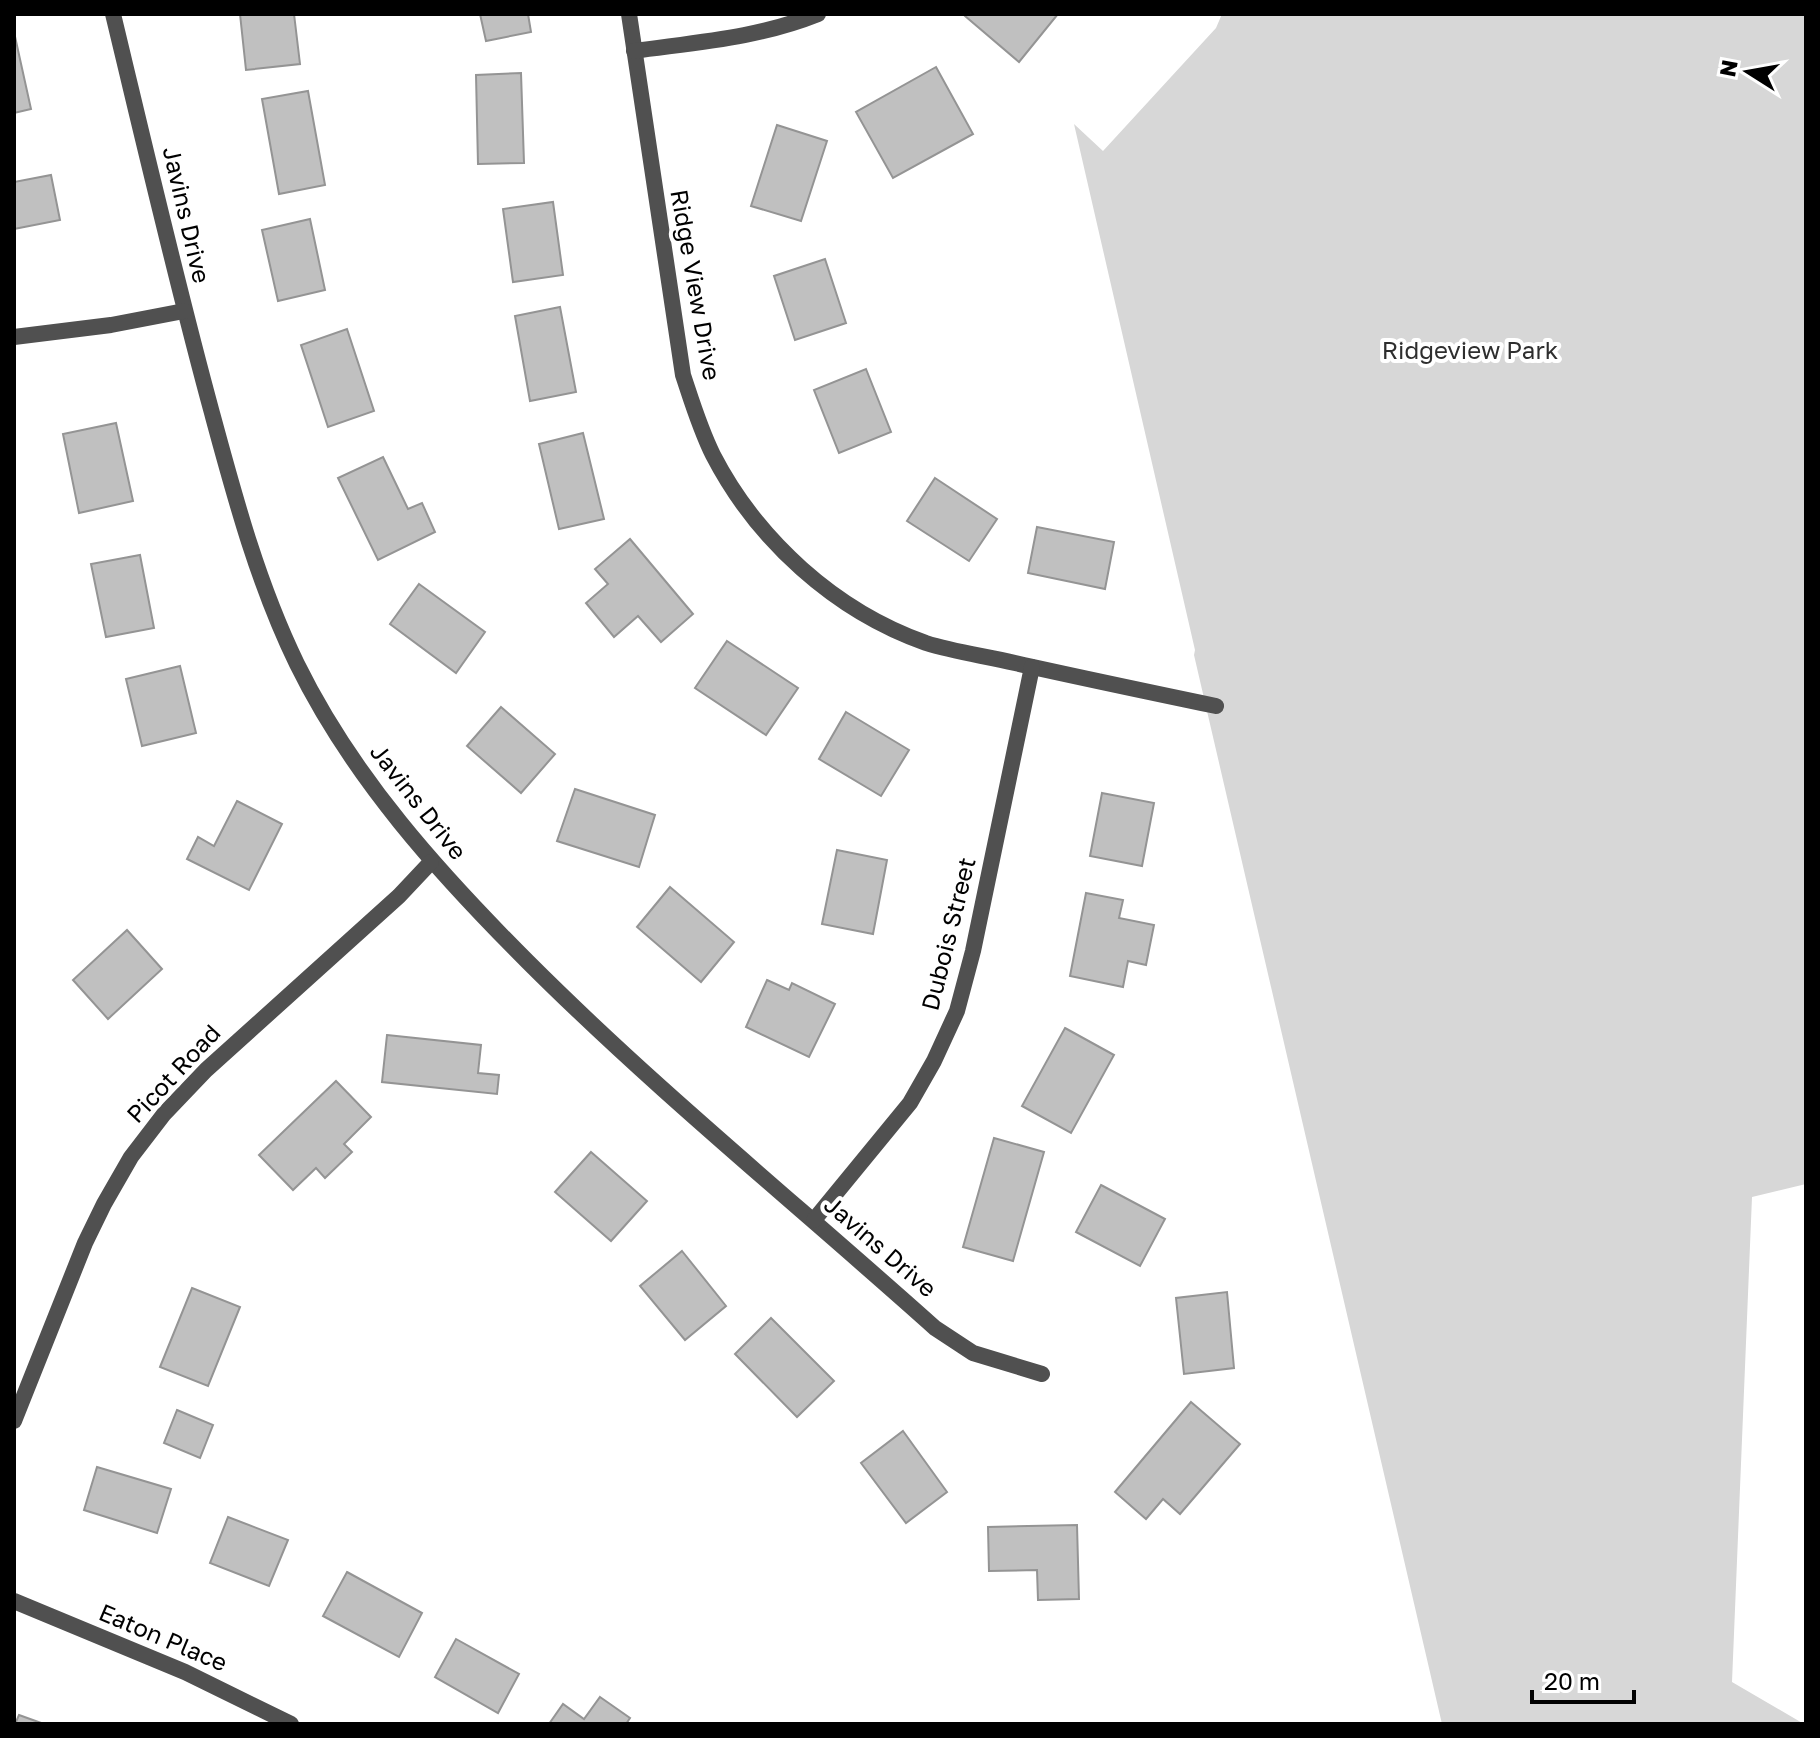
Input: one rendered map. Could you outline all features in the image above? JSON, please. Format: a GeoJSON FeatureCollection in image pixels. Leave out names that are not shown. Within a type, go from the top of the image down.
{"type":"FeatureCollection","features":[{"type":"Feature","properties":{"kind":"street","name":"Javins Drive"},"geometry":{"type":"LineString","coordinates":[[113,14],[184,311],[249,548],[296,662],[322,711],[359,768],[431,862],[587,1021],[672,1099],[935,1328],[973,1353],[1042,1374]]}},
{"type":"Feature","properties":{"kind":"street","name":"Ridge View Drive"},"geometry":{"type":"LineString","coordinates":[[629,14],[683,375],[708,443],[734,490],[770,538],[801,568],[866,615],[929,644],[1216,706]]}},
{"type":"Feature","properties":{"kind":"street"},"geometry":{"type":"LineString","coordinates":[[634,51],[759,33],[783,28],[818,14]]}},
{"type":"Feature","properties":{"kind":"street"},"geometry":{"type":"LineString","coordinates":[[14,337],[111,325],[184,311]]}},
{"type":"Feature","properties":{"kind":"street","name":"Dubois Street"},"geometry":{"type":"LineString","coordinates":[[814,1220],[910,1103],[957,1011],[973,951],[1032,667]]}},
{"type":"Feature","properties":{"kind":"street","name":"Picot Road"},"geometry":{"type":"LineString","coordinates":[[14,1421],[85,1243],[131,1157],[164,1114],[206,1070],[399,896],[431,862]]}},
{"type":"Feature","properties":{"kind":"street","name":"Eaton Place"},"geometry":{"type":"LineString","coordinates":[[14,1601],[185,1672],[291,1724]]}},
{"type":"Feature","properties":{"kind":"green space","name":"Ridgeview Park"},"geometry":{"type":"Polygon","coordinates":[[[1222,14],[1806,14],[1806,1184],[1752,1197],[1732,1682],[1804,1724],[1442,1724],[1074,124],[1103,151],[1216,28],[1222,14]]]}},
{"type":"Feature","properties":{"kind":"building"},"geometry":{"type":"Polygon","coordinates":[[[240,14],[294,14],[300,64],[246,70],[240,14]]]}},
{"type":"Feature","properties":{"kind":"building"},"geometry":{"type":"Polygon","coordinates":[[[480,14],[528,14],[531,32],[486,41],[480,14]]]}},
{"type":"Feature","properties":{"kind":"building"},"geometry":{"type":"Polygon","coordinates":[[[966,14],[1058,14],[1019,62],[966,14]]]}},
{"type":"Feature","properties":{"kind":"building"},"geometry":{"type":"Polygon","coordinates":[[[14,32],[31,109],[14,113],[14,32]]]}},
{"type":"Feature","properties":{"kind":"building"},"geometry":{"type":"Polygon","coordinates":[[[936,67],[973,134],[893,178],[856,112],[936,67]]]}},
{"type":"Feature","properties":{"kind":"building"},"geometry":{"type":"Polygon","coordinates":[[[521,73],[524,163],[478,164],[476,75],[521,73]]]}},
{"type":"Feature","properties":{"kind":"building"},"geometry":{"type":"Polygon","coordinates":[[[308,91],[325,185],[279,194],[262,99],[308,91]]]}},
{"type":"Feature","properties":{"kind":"building"},"geometry":{"type":"Polygon","coordinates":[[[777,125],[827,141],[801,221],[751,206],[777,125]]]}},
{"type":"Feature","properties":{"kind":"building"},"geometry":{"type":"Polygon","coordinates":[[[51,175],[60,220],[14,229],[14,182],[51,175]]]}},
{"type":"Feature","properties":{"kind":"building"},"geometry":{"type":"Polygon","coordinates":[[[553,202],[563,275],[513,282],[503,209],[553,202]]]}},
{"type":"Feature","properties":{"kind":"building"},"geometry":{"type":"Polygon","coordinates":[[[310,219],[325,290],[278,301],[262,230],[310,219]]]}},
{"type":"Feature","properties":{"kind":"building"},"geometry":{"type":"Polygon","coordinates":[[[825,259],[846,323],[795,340],[774,276],[825,259]]]}},
{"type":"Feature","properties":{"kind":"building"},"geometry":{"type":"Polygon","coordinates":[[[560,307],[576,392],[530,401],[515,316],[560,307]]]}},
{"type":"Feature","properties":{"kind":"building"},"geometry":{"type":"Polygon","coordinates":[[[347,329],[374,411],[328,427],[301,345],[347,329]]]}},
{"type":"Feature","properties":{"kind":"building"},"geometry":{"type":"Polygon","coordinates":[[[866,369],[891,432],[839,453],[814,390],[866,369]]]}},
{"type":"Feature","properties":{"kind":"building"},"geometry":{"type":"Polygon","coordinates":[[[116,423],[133,501],[79,513],[63,434],[116,423]]]}},
{"type":"Feature","properties":{"kind":"building"},"geometry":{"type":"Polygon","coordinates":[[[583,433],[604,519],[559,529],[539,444],[583,433]]]}},
{"type":"Feature","properties":{"kind":"building"},"geometry":{"type":"Polygon","coordinates":[[[383,457],[408,509],[422,503],[435,532],[378,560],[338,478],[383,457]]]}},
{"type":"Feature","properties":{"kind":"building"},"geometry":{"type":"Polygon","coordinates":[[[935,478],[997,519],[969,561],[907,521],[935,478]]]}},
{"type":"Feature","properties":{"kind":"building"},"geometry":{"type":"Polygon","coordinates":[[[1037,527],[1114,542],[1105,589],[1028,573],[1037,527]]]}},
{"type":"Feature","properties":{"kind":"building"},"geometry":{"type":"Polygon","coordinates":[[[630,539],[693,614],[661,642],[638,616],[614,637],[586,603],[608,584],[595,569],[630,539]]]}},
{"type":"Feature","properties":{"kind":"building"},"geometry":{"type":"Polygon","coordinates":[[[140,555],[154,628],[106,637],[91,564],[140,555]]]}},
{"type":"Feature","properties":{"kind":"building"},"geometry":{"type":"Polygon","coordinates":[[[419,584],[485,632],[456,673],[390,624],[419,584]]]}},
{"type":"Feature","properties":{"kind":"building"},"geometry":{"type":"Polygon","coordinates":[[[727,641],[798,688],[766,735],[695,688],[727,641]]]}},
{"type":"Feature","properties":{"kind":"building"},"geometry":{"type":"Polygon","coordinates":[[[180,666],[196,733],[142,746],[126,679],[180,666]]]}},
{"type":"Feature","properties":{"kind":"building"},"geometry":{"type":"Polygon","coordinates":[[[501,707],[555,754],[521,793],[467,746],[501,707]]]}},
{"type":"Feature","properties":{"kind":"building"},"geometry":{"type":"Polygon","coordinates":[[[846,712],[909,750],[881,796],[819,759],[846,712]]]}},
{"type":"Feature","properties":{"kind":"building"},"geometry":{"type":"Polygon","coordinates":[[[575,789],[655,815],[639,867],[557,841],[575,789]]]}},
{"type":"Feature","properties":{"kind":"building"},"geometry":{"type":"Polygon","coordinates":[[[1102,793],[1154,803],[1142,866],[1090,856],[1102,793]]]}},
{"type":"Feature","properties":{"kind":"building"},"geometry":{"type":"Polygon","coordinates":[[[237,801],[282,824],[249,890],[187,859],[198,837],[214,846],[237,801]]]}},
{"type":"Feature","properties":{"kind":"building"},"geometry":{"type":"Polygon","coordinates":[[[837,850],[887,860],[873,934],[822,924],[837,850]]]}},
{"type":"Feature","properties":{"kind":"building"},"geometry":{"type":"Polygon","coordinates":[[[670,887],[734,942],[701,982],[637,927],[670,887]]]}},
{"type":"Feature","properties":{"kind":"building"},"geometry":{"type":"Polygon","coordinates":[[[1086,893],[1123,900],[1119,918],[1154,925],[1146,965],[1128,961],[1123,987],[1070,976],[1086,893]]]}},
{"type":"Feature","properties":{"kind":"building"},"geometry":{"type":"Polygon","coordinates":[[[127,930],[162,969],[108,1019],[73,980],[127,930]]]}},
{"type":"Feature","properties":{"kind":"building"},"geometry":{"type":"Polygon","coordinates":[[[767,980],[789,990],[792,983],[835,1004],[809,1057],[746,1027],[767,980]]]}},
{"type":"Feature","properties":{"kind":"building"},"geometry":{"type":"Polygon","coordinates":[[[1065,1028],[1114,1055],[1071,1133],[1022,1106],[1065,1028]]]}},
{"type":"Feature","properties":{"kind":"building"},"geometry":{"type":"Polygon","coordinates":[[[387,1035],[481,1045],[478,1073],[499,1075],[497,1094],[382,1082],[387,1035]]]}},
{"type":"Feature","properties":{"kind":"building"},"geometry":{"type":"Polygon","coordinates":[[[336,1081],[371,1117],[344,1144],[352,1152],[325,1178],[316,1168],[293,1190],[259,1155],[336,1081]]]}},
{"type":"Feature","properties":{"kind":"building"},"geometry":{"type":"Polygon","coordinates":[[[994,1138],[1044,1152],[1013,1261],[963,1247],[994,1138]]]}},
{"type":"Feature","properties":{"kind":"building"},"geometry":{"type":"Polygon","coordinates":[[[591,1152],[647,1201],[611,1241],[555,1192],[591,1152]]]}},
{"type":"Feature","properties":{"kind":"building"},"geometry":{"type":"Polygon","coordinates":[[[1101,1185],[1165,1219],[1140,1266],[1076,1232],[1101,1185]]]}},
{"type":"Feature","properties":{"kind":"building"},"geometry":{"type":"Polygon","coordinates":[[[682,1251],[726,1306],[685,1340],[640,1286],[682,1251]]]}},
{"type":"Feature","properties":{"kind":"building"},"geometry":{"type":"Polygon","coordinates":[[[192,1288],[240,1307],[208,1386],[160,1367],[192,1288]]]}},
{"type":"Feature","properties":{"kind":"building"},"geometry":{"type":"Polygon","coordinates":[[[1227,1292],[1234,1368],[1184,1374],[1176,1298],[1227,1292]]]}},
{"type":"Feature","properties":{"kind":"building"},"geometry":{"type":"Polygon","coordinates":[[[771,1318],[834,1381],[797,1417],[735,1354],[771,1318]]]}},
{"type":"Feature","properties":{"kind":"building"},"geometry":{"type":"Polygon","coordinates":[[[1191,1402],[1240,1444],[1180,1514],[1163,1499],[1146,1519],[1115,1492],[1191,1402]]]}},
{"type":"Feature","properties":{"kind":"building"},"geometry":{"type":"Polygon","coordinates":[[[177,1410],[213,1425],[200,1458],[164,1443],[177,1410]]]}},
{"type":"Feature","properties":{"kind":"building"},"geometry":{"type":"Polygon","coordinates":[[[903,1431],[947,1492],[906,1523],[861,1463],[903,1431]]]}},
{"type":"Feature","properties":{"kind":"building"},"geometry":{"type":"Polygon","coordinates":[[[97,1467],[171,1489],[157,1533],[84,1510],[97,1467]]]}},
{"type":"Feature","properties":{"kind":"building"},"geometry":{"type":"Polygon","coordinates":[[[228,1517],[288,1540],[269,1586],[210,1563],[228,1517]]]}},
{"type":"Feature","properties":{"kind":"building"},"geometry":{"type":"Polygon","coordinates":[[[1077,1525],[1079,1599],[1038,1600],[1037,1570],[989,1571],[988,1527],[1077,1525]]]}},
{"type":"Feature","properties":{"kind":"building"},"geometry":{"type":"Polygon","coordinates":[[[347,1572],[422,1613],[399,1657],[323,1616],[347,1572]]]}},
{"type":"Feature","properties":{"kind":"building"},"geometry":{"type":"Polygon","coordinates":[[[456,1639],[519,1674],[498,1713],[435,1677],[456,1639]]]}},
{"type":"Feature","properties":{"kind":"building"},"geometry":{"type":"Polygon","coordinates":[[[600,1697],[630,1718],[626,1724],[549,1724],[563,1704],[584,1719],[600,1697]]]}},
{"type":"Feature","properties":{"kind":"building"},"geometry":{"type":"Polygon","coordinates":[[[19,1715],[44,1724],[15,1724],[19,1715]]]}}]}
